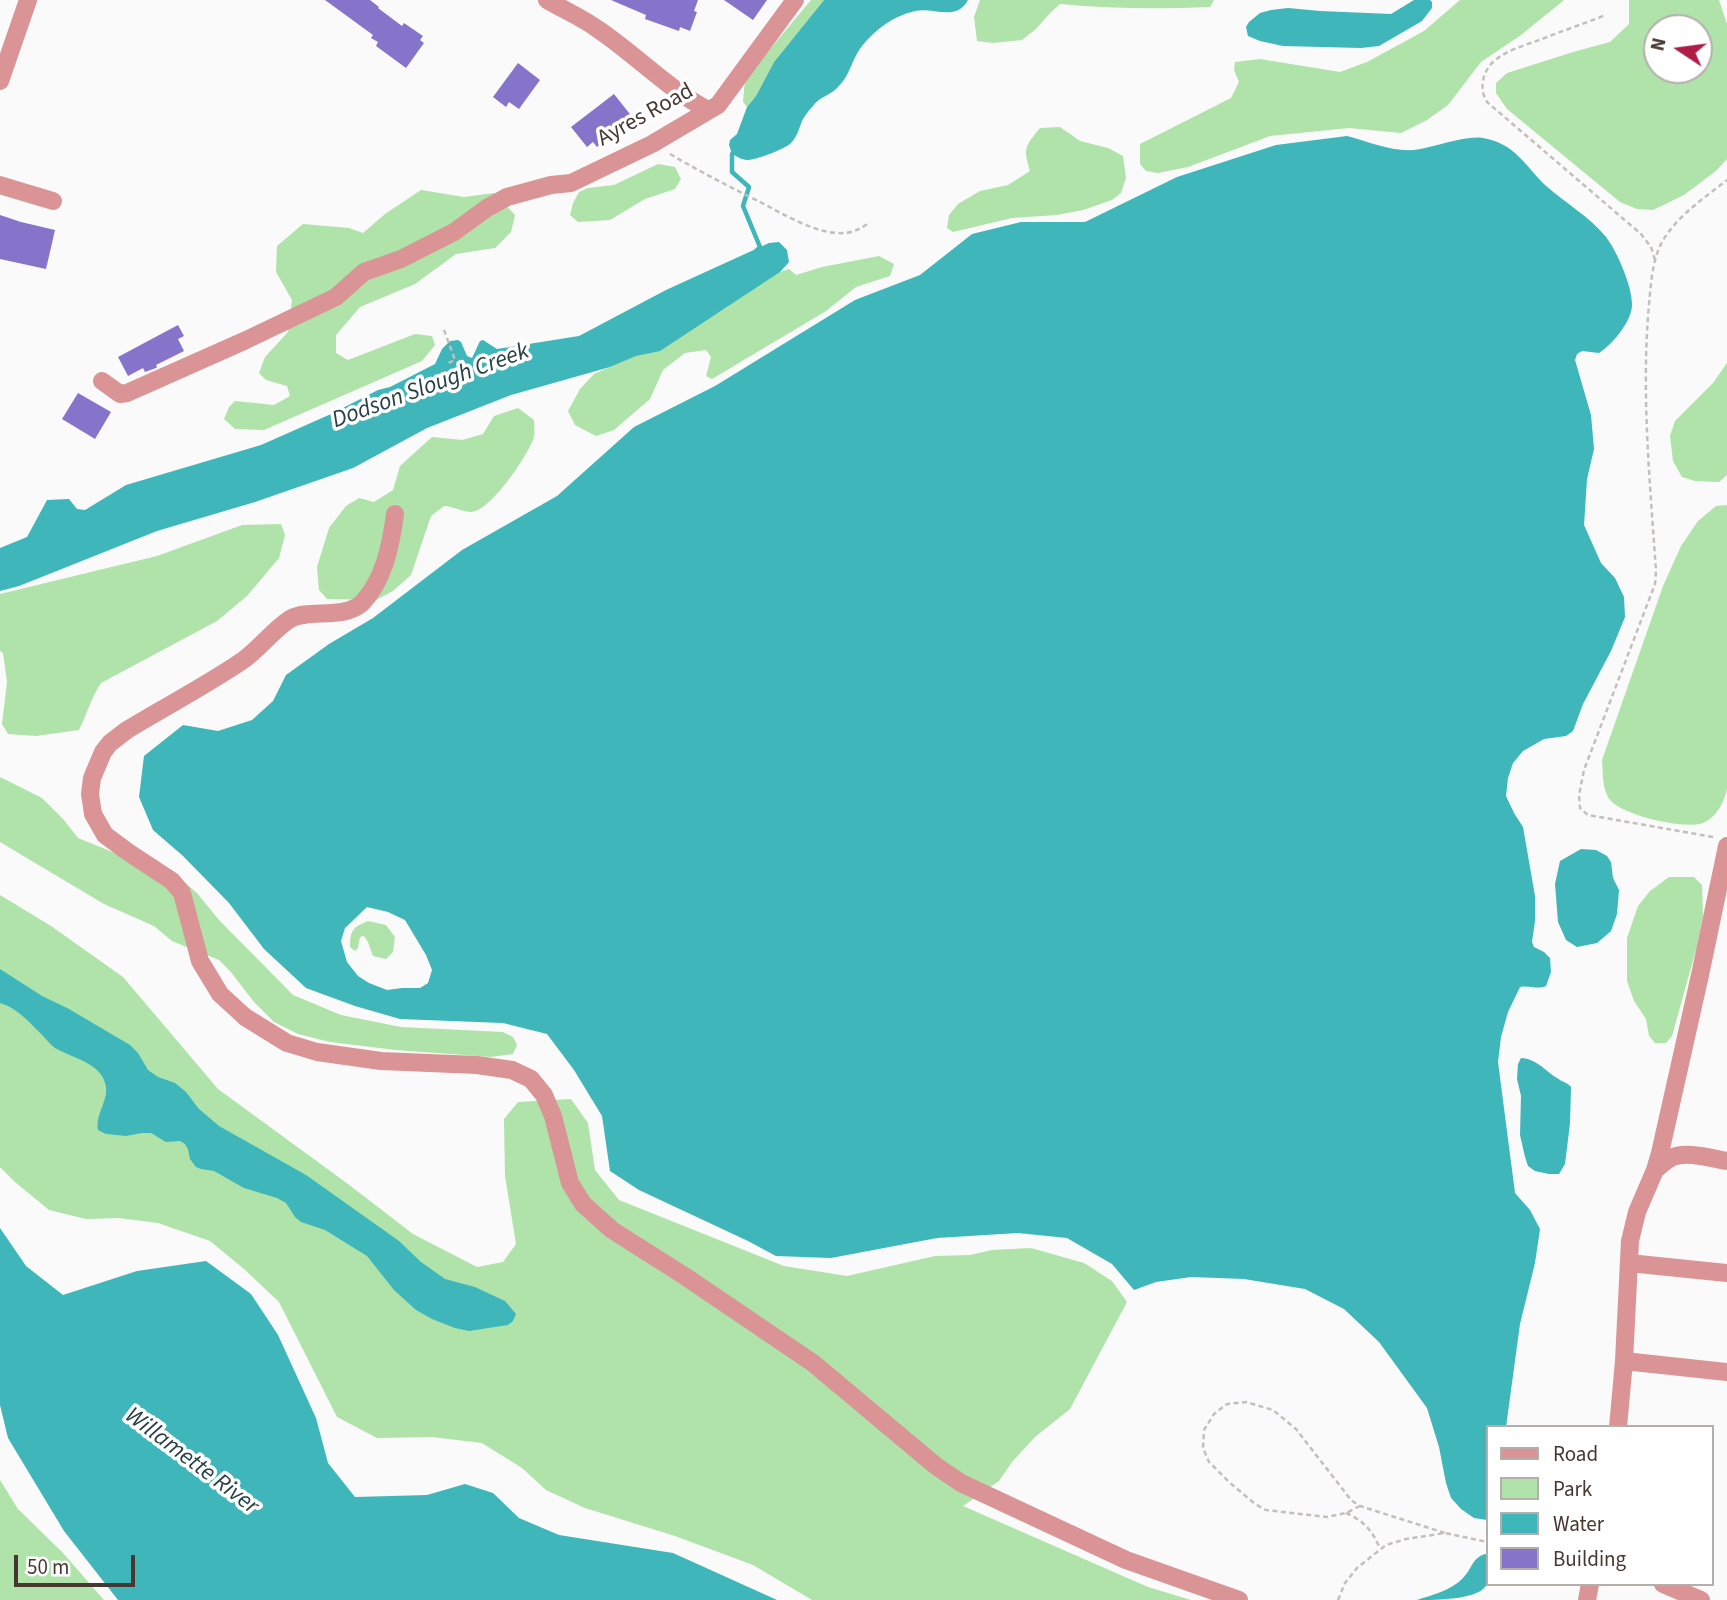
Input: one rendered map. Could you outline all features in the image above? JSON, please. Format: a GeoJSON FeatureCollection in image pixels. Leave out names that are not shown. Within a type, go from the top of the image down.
{"type":"FeatureCollection","features":[{"type":"Feature","properties":{"kind":"street"},"geometry":{"type":"LineString","coordinates":[[0,81],[6,44],[28,0]]}},
{"type":"Feature","properties":{"kind":"street"},"geometry":{"type":"LineString","coordinates":[[547,0],[600,31],[650,71],[708,110]]}},
{"type":"Feature","properties":{"kind":"street","name":"Ayres Road"},"geometry":{"type":"LineString","coordinates":[[102,381],[120,394],[127,393],[336,297],[364,272],[415,252],[454,232],[506,197],[571,183],[652,144],[718,104],[795,0]]}},
{"type":"Feature","properties":{"kind":"street"},"geometry":{"type":"LineString","coordinates":[[0,185],[53,201]]}},
{"type":"Feature","properties":{"kind":"street"},"geometry":{"type":"LineString","coordinates":[[395,514],[387,555],[377,582],[360,604],[350,610],[292,618],[243,660],[110,743],[103,752],[92,778],[90,794],[93,814],[106,835],[173,881],[182,893],[200,961],[220,994],[245,1017],[287,1043],[317,1052],[381,1061],[489,1067],[512,1070],[531,1079],[544,1095],[553,1116],[570,1183],[583,1204],[612,1230],[813,1363],[936,1466],[961,1483],[1126,1560],[1239,1600]]}},
{"type":"Feature","properties":{"kind":"street"},"geometry":{"type":"LineString","coordinates":[[1618,1425],[1630,1241],[1637,1212],[1655,1170],[1700,975],[1721,842]]}},
{"type":"Feature","properties":{"kind":"street"},"geometry":{"type":"LineString","coordinates":[[1655,1170],[1667,1159],[1675,1156],[1690,1155],[1727,1161]]}},
{"type":"Feature","properties":{"kind":"street"},"geometry":{"type":"LineString","coordinates":[[1629,1263],[1727,1273]]}},
{"type":"Feature","properties":{"kind":"street"},"geometry":{"type":"LineString","coordinates":[[1623,1361],[1727,1372]]}},
{"type":"Feature","properties":{"kind":"street"},"geometry":{"type":"LineString","coordinates":[[1668,1586],[1701,1600]]}},
{"type":"Feature","properties":{"kind":"path"},"geometry":{"type":"LineString","coordinates":[[1603,16],[1499,57],[1486,71],[1482,92],[1487,102],[1641,234],[1651,247],[1655,260]]}},
{"type":"Feature","properties":{"kind":"path"},"geometry":{"type":"LineString","coordinates":[[652,144],[791,218],[823,231],[843,234],[858,230],[869,223]]}},
{"type":"Feature","properties":{"kind":"path"},"geometry":{"type":"LineString","coordinates":[[1721,842],[1588,815],[1579,804],[1579,795],[1584,770],[1655,583],[1646,400],[1648,314],[1655,260],[1662,242],[1681,217],[1727,180]]}},
{"type":"Feature","properties":{"kind":"path"},"geometry":{"type":"LineString","coordinates":[[444,330],[455,360],[446,364]]}},
{"type":"Feature","properties":{"kind":"path"},"geometry":{"type":"LineString","coordinates":[[1360,1506],[1346,1513],[1327,1517],[1266,1510],[1255,1504],[1209,1462],[1203,1448],[1204,1430],[1214,1414],[1227,1404],[1246,1402],[1273,1410],[1296,1429],[1351,1500],[1360,1506],[1445,1533],[1486,1542]]}},
{"type":"Feature","properties":{"kind":"path"},"geometry":{"type":"LineString","coordinates":[[1346,1513],[1363,1522],[1380,1549]]}},
{"type":"Feature","properties":{"kind":"path"},"geometry":{"type":"LineString","coordinates":[[1338,1600],[1345,1583],[1357,1568],[1386,1545],[1445,1533]]}},
{"type":"Feature","properties":{"kind":"green space"},"geometry":{"type":"Polygon","coordinates":[[[811,0],[824,0],[774,62],[747,107],[743,102],[745,79],[811,0]]]}},
{"type":"Feature","properties":{"kind":"green space"},"geometry":{"type":"Polygon","coordinates":[[[980,0],[1214,0],[1210,7],[1191,8],[1117,8],[1060,4],[1022,40],[993,43],[977,41],[974,17],[980,0]]]}},
{"type":"Feature","properties":{"kind":"green space"},"geometry":{"type":"Polygon","coordinates":[[[1460,0],[1564,0],[1521,35],[1481,62],[1448,105],[1427,120],[1401,133],[1349,128],[1270,136],[1188,167],[1158,173],[1146,171],[1140,164],[1140,144],[1231,98],[1239,82],[1234,70],[1235,62],[1260,59],[1340,72],[1367,62],[1424,31],[1460,0]]]}},
{"type":"Feature","properties":{"kind":"green space"},"geometry":{"type":"Polygon","coordinates":[[[1629,0],[1719,0],[1727,24],[1727,159],[1716,171],[1684,195],[1653,210],[1637,209],[1620,202],[1507,109],[1496,93],[1496,83],[1507,73],[1610,42],[1629,24],[1629,0]]]}},
{"type":"Feature","properties":{"kind":"green space"},"geometry":{"type":"Polygon","coordinates":[[[1060,127],[1080,141],[1108,148],[1123,156],[1126,178],[1121,193],[1112,200],[1083,210],[1012,218],[953,232],[947,228],[949,215],[958,204],[980,191],[1008,185],[1030,171],[1026,152],[1031,139],[1040,128],[1060,127]]]}},
{"type":"Feature","properties":{"kind":"green space"},"geometry":{"type":"Polygon","coordinates":[[[658,164],[675,167],[681,179],[675,189],[645,199],[610,220],[578,222],[570,215],[579,192],[588,188],[614,185],[658,164]]]}},
{"type":"Feature","properties":{"kind":"green space"},"geometry":{"type":"Polygon","coordinates":[[[421,190],[464,197],[494,193],[515,215],[511,232],[495,248],[456,254],[415,284],[360,307],[336,335],[336,353],[348,360],[415,334],[432,336],[435,345],[422,361],[264,430],[235,429],[224,419],[235,401],[274,405],[290,396],[287,386],[266,380],[259,373],[265,357],[288,332],[292,300],[276,272],[277,246],[303,224],[349,228],[363,233],[385,214],[421,190]]]}},
{"type":"Feature","properties":{"kind":"green space"},"geometry":{"type":"Polygon","coordinates":[[[879,256],[894,264],[890,276],[856,287],[826,311],[712,379],[706,376],[711,357],[706,350],[685,353],[663,370],[650,399],[614,430],[596,436],[575,425],[568,411],[580,389],[594,374],[674,339],[727,307],[764,277],[789,269],[796,275],[879,256]]]}},
{"type":"Feature","properties":{"kind":"green space"},"geometry":{"type":"Polygon","coordinates":[[[1727,363],[1727,475],[1719,482],[1695,481],[1682,477],[1673,461],[1670,436],[1675,421],[1713,383],[1727,363]]]}},
{"type":"Feature","properties":{"kind":"green space"},"geometry":{"type":"Polygon","coordinates":[[[518,408],[534,420],[534,437],[517,468],[488,503],[471,512],[444,506],[431,516],[411,575],[393,591],[376,600],[327,599],[319,590],[317,567],[329,528],[346,506],[359,498],[374,502],[393,490],[400,466],[432,437],[462,440],[483,434],[494,416],[518,408]]]}},
{"type":"Feature","properties":{"kind":"green space"},"geometry":{"type":"Polygon","coordinates":[[[1727,505],[1727,789],[1719,809],[1703,823],[1668,823],[1638,815],[1614,804],[1606,793],[1602,760],[1663,586],[1681,546],[1698,521],[1716,506],[1727,505]]]}},
{"type":"Feature","properties":{"kind":"green space"},"geometry":{"type":"Polygon","coordinates":[[[281,524],[285,535],[279,558],[247,596],[217,621],[101,683],[79,730],[36,736],[8,734],[2,724],[7,682],[3,653],[0,651],[0,594],[157,556],[242,525],[281,524]]]}},
{"type":"Feature","properties":{"kind":"green space"},"geometry":{"type":"Polygon","coordinates":[[[0,777],[42,798],[78,838],[182,880],[293,995],[341,1015],[401,1027],[503,1032],[513,1037],[517,1045],[513,1054],[491,1057],[330,1042],[298,1034],[274,1022],[219,960],[172,941],[154,926],[104,904],[0,842],[0,777]]]}},
{"type":"Feature","properties":{"kind":"green space"},"geometry":{"type":"Polygon","coordinates":[[[1669,877],[1694,877],[1702,885],[1703,915],[1672,1036],[1666,1043],[1655,1043],[1649,1036],[1646,1019],[1634,1001],[1627,981],[1627,938],[1638,906],[1650,891],[1669,877]]]}},
{"type":"Feature","properties":{"kind":"green space"},"geometry":{"type":"Polygon","coordinates":[[[0,895],[51,926],[123,977],[218,1089],[413,1234],[477,1267],[503,1262],[516,1244],[505,1176],[504,1119],[518,1102],[571,1099],[588,1123],[595,1170],[619,1200],[784,1266],[847,1276],[935,1256],[1031,1248],[1084,1263],[1112,1281],[1127,1302],[1070,1409],[1035,1437],[999,1481],[963,1506],[1148,1587],[1191,1600],[812,1600],[753,1565],[675,1536],[585,1508],[546,1490],[522,1468],[482,1443],[432,1437],[377,1438],[337,1417],[279,1302],[210,1241],[158,1223],[119,1218],[86,1219],[49,1210],[0,1167],[0,895]]]}},
{"type":"Feature","properties":{"kind":"green space"},"geometry":{"type":"Polygon","coordinates":[[[368,921],[386,925],[395,937],[393,952],[386,959],[373,956],[364,936],[360,937],[355,951],[350,947],[353,930],[368,921]]]}},
{"type":"Feature","properties":{"kind":"green space"},"geometry":{"type":"Polygon","coordinates":[[[0,1480],[18,1509],[63,1553],[104,1600],[0,1600],[0,1480]]]}},
{"type":"Feature","properties":{"kind":"water"},"geometry":{"type":"Polygon","coordinates":[[[824,0],[968,0],[963,7],[951,12],[915,11],[886,24],[862,46],[842,83],[809,111],[791,143],[751,160],[732,154],[730,140],[737,134],[747,107],[774,62],[824,0]]]}},
{"type":"Feature","properties":{"kind":"water"},"geometry":{"type":"Polygon","coordinates":[[[1414,0],[1430,0],[1432,8],[1422,21],[1379,46],[1283,46],[1248,36],[1246,27],[1260,13],[1271,10],[1288,8],[1391,14],[1414,0]]]}},
{"type":"Feature","properties":{"kind":"water"},"geometry":{"type":"Polygon","coordinates":[[[1347,136],[1384,147],[1411,150],[1469,138],[1483,138],[1511,150],[1545,185],[1606,237],[1624,270],[1632,298],[1631,312],[1615,339],[1599,353],[1582,351],[1577,354],[1575,360],[1591,415],[1594,449],[1587,479],[1584,525],[1601,563],[1615,578],[1624,597],[1625,617],[1611,651],[1583,704],[1573,731],[1566,736],[1544,739],[1523,751],[1513,763],[1508,778],[1506,796],[1523,827],[1535,896],[1532,942],[1534,947],[1550,958],[1551,972],[1546,986],[1520,987],[1508,1012],[1498,1062],[1515,1193],[1530,1210],[1540,1229],[1535,1263],[1520,1324],[1506,1425],[1486,1425],[1486,1520],[1474,1518],[1451,1498],[1427,1408],[1379,1342],[1344,1309],[1305,1289],[1244,1279],[1191,1277],[1156,1282],[1134,1290],[1112,1264],[1067,1238],[1018,1233],[937,1238],[831,1258],[776,1256],[639,1190],[610,1171],[602,1116],[574,1070],[547,1034],[503,1023],[400,1019],[306,988],[264,949],[229,903],[153,830],[139,797],[144,756],[183,725],[218,731],[252,720],[273,701],[286,675],[329,644],[373,618],[462,550],[557,496],[634,427],[715,386],[855,300],[920,275],[972,234],[1021,222],[1085,222],[1177,177],[1276,145],[1347,136]],[[367,907],[345,928],[341,941],[347,962],[358,976],[387,990],[420,988],[428,983],[432,970],[405,920],[367,907]]]}},
{"type":"Feature","properties":{"kind":"water"},"geometry":{"type":"Polygon","coordinates":[[[779,242],[787,250],[789,262],[780,272],[660,351],[511,395],[427,428],[353,468],[255,502],[157,531],[19,586],[0,591],[0,548],[27,537],[47,500],[69,499],[77,509],[85,510],[126,485],[261,445],[435,364],[442,349],[450,341],[461,342],[467,356],[472,358],[483,340],[497,349],[579,336],[666,290],[769,243],[779,242]]]}},
{"type":"Feature","properties":{"kind":"water"},"geometry":{"type":"Polygon","coordinates":[[[1581,849],[1596,850],[1607,856],[1619,890],[1617,914],[1611,931],[1597,943],[1577,947],[1566,940],[1558,922],[1555,884],[1560,861],[1581,849]]]}},
{"type":"Feature","properties":{"kind":"water"},"geometry":{"type":"Polygon","coordinates":[[[0,969],[42,996],[130,1045],[148,1070],[175,1083],[219,1126],[306,1175],[399,1241],[421,1262],[445,1279],[475,1287],[505,1301],[516,1314],[513,1321],[508,1325],[469,1331],[432,1319],[416,1310],[394,1290],[367,1256],[325,1230],[301,1222],[286,1203],[277,1198],[244,1188],[214,1171],[196,1167],[185,1144],[180,1141],[166,1142],[151,1133],[126,1136],[106,1134],[98,1130],[98,1119],[106,1092],[104,1079],[86,1062],[55,1048],[24,1017],[0,1003],[0,969]]]}},
{"type":"Feature","properties":{"kind":"water"},"geometry":{"type":"Polygon","coordinates":[[[1521,1058],[1536,1063],[1571,1087],[1565,1164],[1559,1174],[1535,1171],[1528,1166],[1525,1157],[1520,1135],[1521,1096],[1517,1079],[1521,1058]]]}},
{"type":"Feature","properties":{"kind":"water","name":"Willamette River"},"geometry":{"type":"Polygon","coordinates":[[[0,1228],[26,1266],[63,1295],[137,1271],[206,1261],[251,1294],[278,1335],[316,1418],[328,1463],[355,1497],[427,1495],[465,1484],[493,1493],[519,1518],[559,1535],[673,1553],[777,1600],[118,1600],[64,1531],[8,1438],[0,1405],[0,1228]]]}},
{"type":"Feature","properties":{"kind":"water"},"geometry":{"type":"Polygon","coordinates":[[[1486,1554],[1484,1589],[1457,1598],[1417,1600],[1453,1586],[1463,1578],[1477,1558],[1486,1554]]]}},
{"type":"Feature","properties":{"kind":"building"},"geometry":{"type":"Polygon","coordinates":[[[325,0],[370,0],[402,26],[404,23],[423,36],[420,40],[424,43],[406,68],[376,46],[378,42],[371,38],[373,35],[325,0]]]}},
{"type":"Feature","properties":{"kind":"building"},"geometry":{"type":"Polygon","coordinates":[[[611,0],[698,0],[690,31],[680,27],[679,31],[645,19],[646,15],[611,0]]]}},
{"type":"Feature","properties":{"kind":"building"},"geometry":{"type":"Polygon","coordinates":[[[724,0],[767,0],[753,20],[724,0]]]}},
{"type":"Feature","properties":{"kind":"building"},"geometry":{"type":"Polygon","coordinates":[[[518,63],[540,80],[519,109],[509,102],[506,107],[493,97],[518,63]]]}},
{"type":"Feature","properties":{"kind":"building"},"geometry":{"type":"Polygon","coordinates":[[[614,94],[633,118],[597,147],[593,142],[587,147],[571,127],[614,94]]]}},
{"type":"Feature","properties":{"kind":"building"},"geometry":{"type":"Polygon","coordinates":[[[0,215],[55,230],[46,269],[0,259],[0,215]]]}},
{"type":"Feature","properties":{"kind":"building"},"geometry":{"type":"Polygon","coordinates":[[[178,325],[184,336],[178,339],[184,351],[156,365],[156,368],[145,372],[143,368],[128,376],[118,357],[178,325]]]}},
{"type":"Feature","properties":{"kind":"building"},"geometry":{"type":"Polygon","coordinates":[[[78,393],[111,412],[95,439],[62,419],[78,393]]]}},
{"type":"Feature","properties":{"kind":"waterway","name":"Dodson Slough Creek"},"geometry":{"type":"LineString","coordinates":[[732,154],[732,172],[749,187],[743,206],[760,247],[756,251]]}}]}
